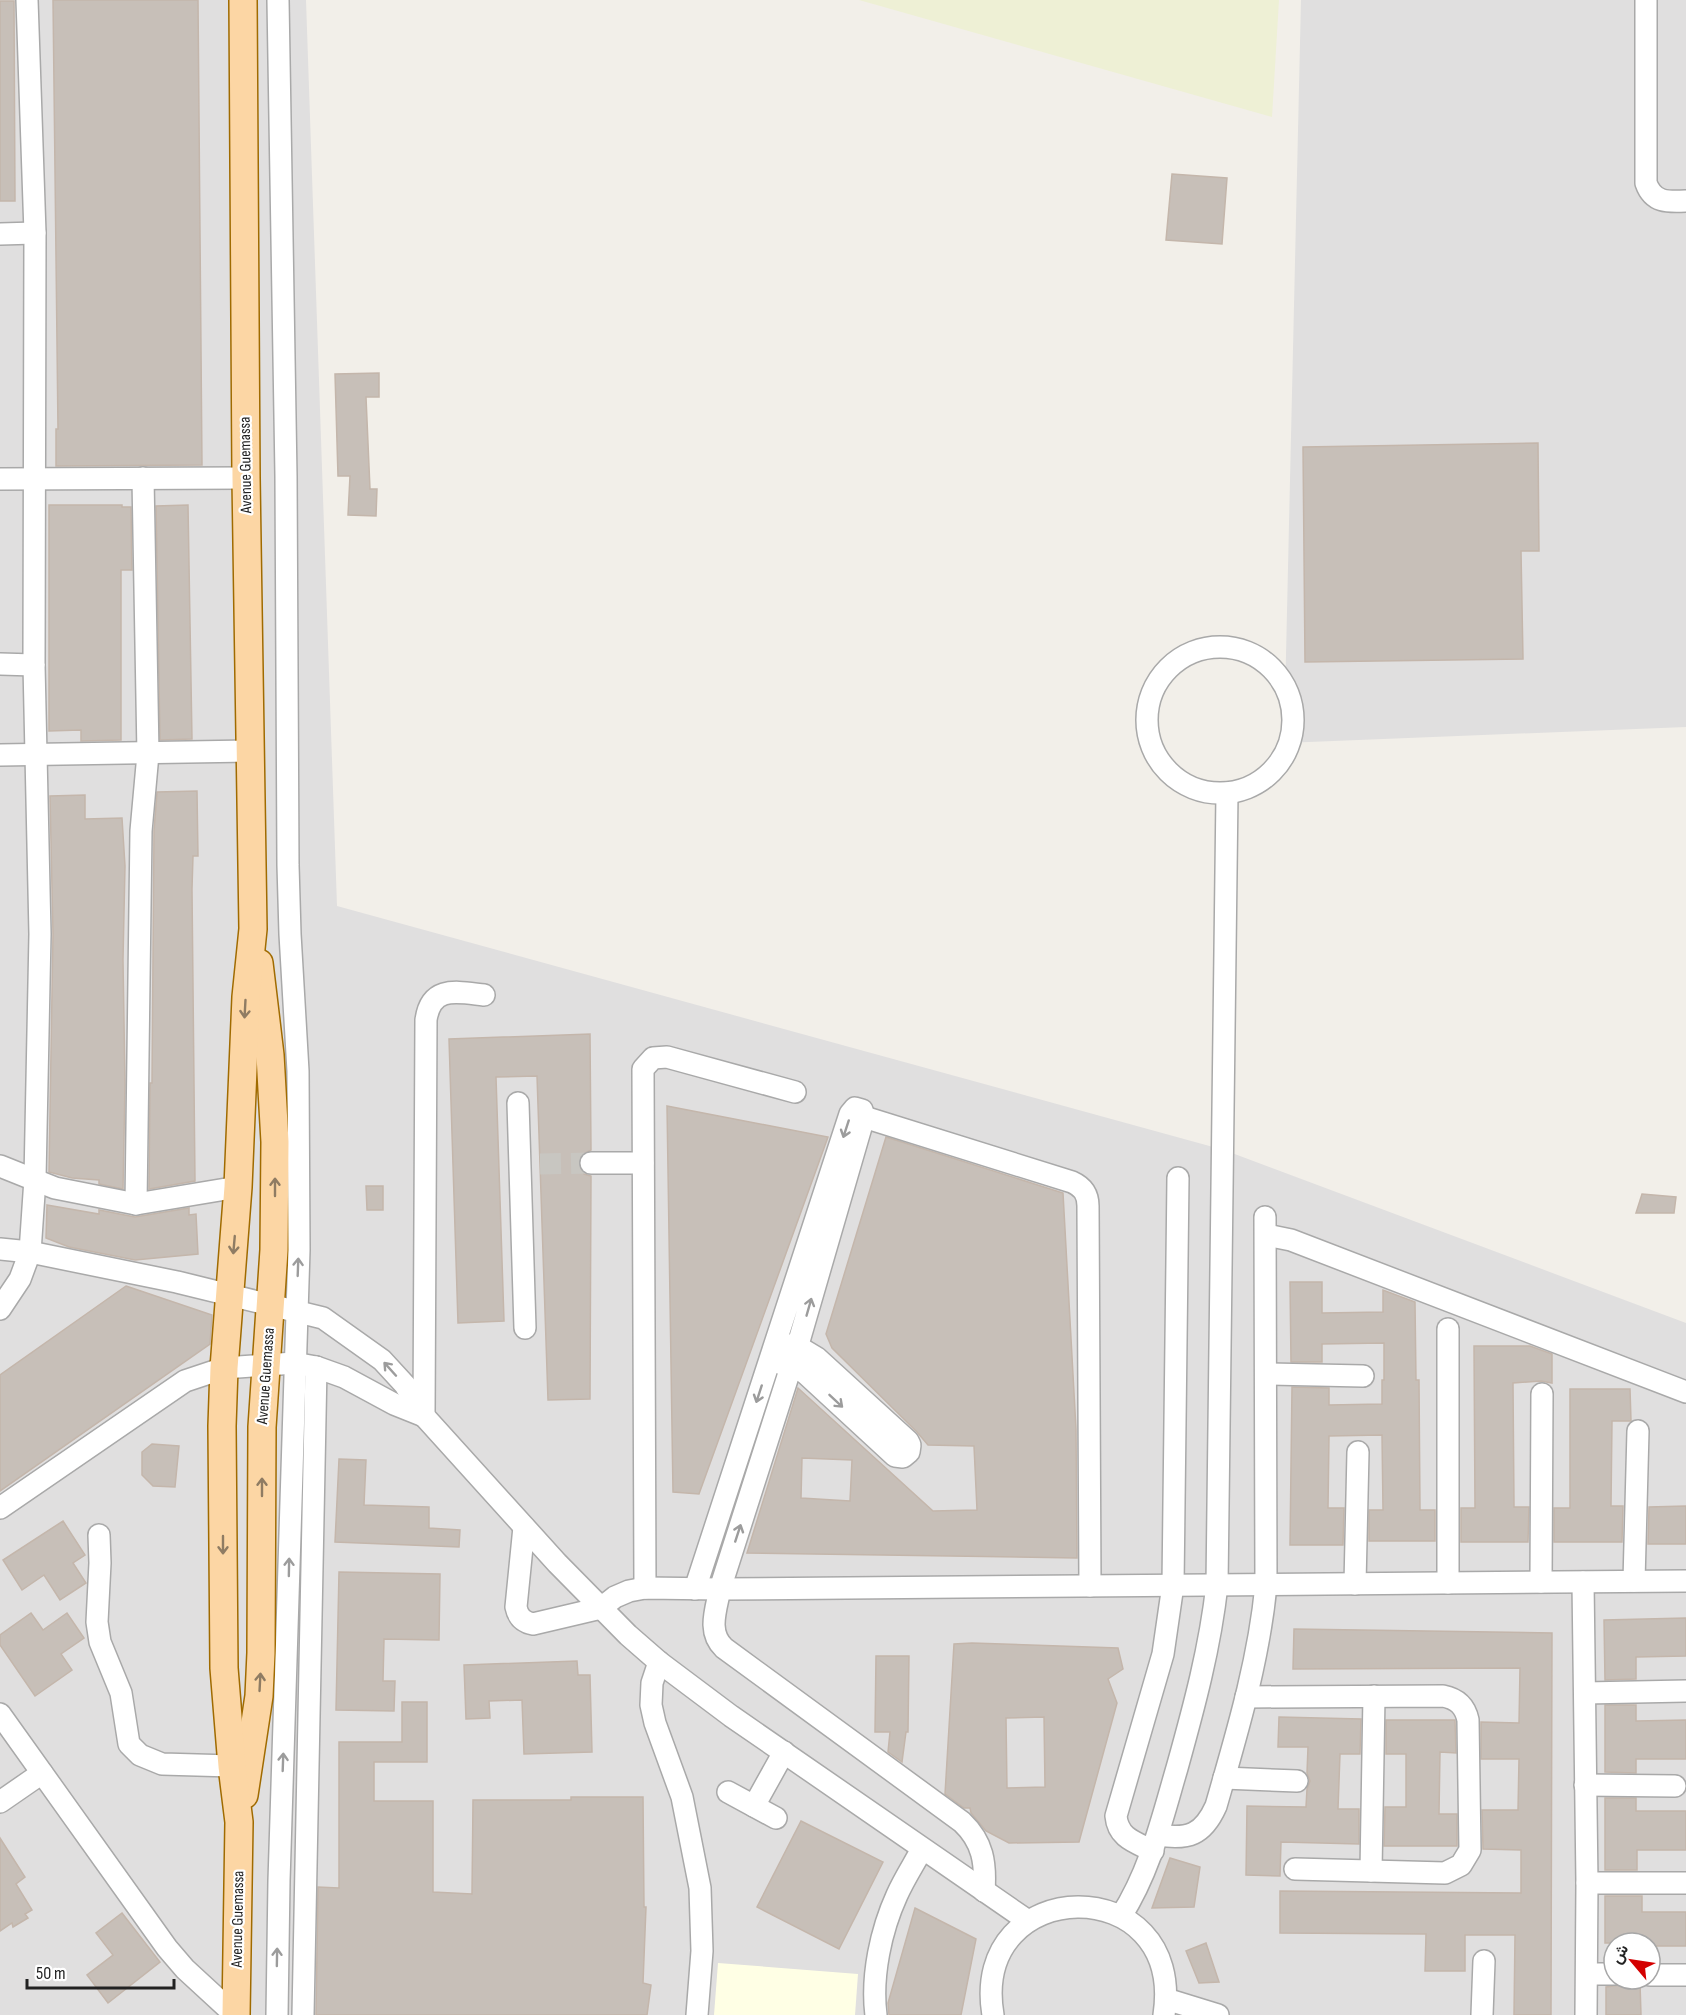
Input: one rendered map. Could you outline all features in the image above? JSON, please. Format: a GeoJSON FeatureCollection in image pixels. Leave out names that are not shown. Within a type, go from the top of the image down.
{"type":"FeatureCollection","features":[{"type":"Feature","properties":{"kind":"main road","name":"Avenue Guemassa"},"geometry":{"type":"LineString","coordinates":[[239,1822],[224,1668],[222,1426],[224,1368],[238,1187],[246,997],[253,929],[246,478],[243,0]]}},
{"type":"Feature","properties":{"kind":"main road","name":"Avenue Guemassa"},"geometry":{"type":"LineString","coordinates":[[235,2015],[239,1822],[259,1696],[262,1427],[274,1250],[275,1142],[269,1044],[264,991],[253,929]]}},
{"type":"Feature","properties":{"kind":"street"},"geometry":{"type":"LineString","coordinates":[[0,1309],[20,1279],[30,1252],[35,1179],[40,934],[38,755],[34,665],[35,233],[27,0]]}},
{"type":"Feature","properties":{"kind":"street"},"geometry":{"type":"LineString","coordinates":[[277,2015],[300,1149],[298,1050],[288,865],[286,476],[278,0]]}},
{"type":"Feature","properties":{"kind":"street"},"geometry":{"type":"LineString","coordinates":[[1646,0],[1646,183],[1652,195],[1661,201],[1686,201]]}},
{"type":"Feature","properties":{"kind":"street"},"geometry":{"type":"LineString","coordinates":[[0,234],[35,233]]}},
{"type":"Feature","properties":{"kind":"street"},"geometry":{"type":"LineString","coordinates":[[136,1204],[141,831],[148,754],[144,478]]}},
{"type":"Feature","properties":{"kind":"street"},"geometry":{"type":"LineString","coordinates":[[0,479],[246,478]]}},
{"type":"Feature","properties":{"kind":"street"},"geometry":{"type":"LineString","coordinates":[[1228,647],[1262,660],[1276,673],[1286,689],[1292,708],[1293,728],[1288,747],[1278,765],[1264,779],[1247,789],[1227,793],[1209,793],[1191,788],[1175,779],[1162,766],[1148,736],[1148,706],[1152,692],[1162,676],[1175,662],[1191,653],[1209,648],[1228,647]]}},
{"type":"Feature","properties":{"kind":"street"},"geometry":{"type":"LineString","coordinates":[[0,664],[34,665]]}},
{"type":"Feature","properties":{"kind":"street"},"geometry":{"type":"LineString","coordinates":[[0,755],[250,751]]}},
{"type":"Feature","properties":{"kind":"street"},"geometry":{"type":"LineString","coordinates":[[1120,1916],[1137,1890],[1155,1843],[1200,1685],[1214,1619],[1217,1585],[1227,793]]}},
{"type":"Feature","properties":{"kind":"street"},"geometry":{"type":"LineString","coordinates":[[424,1416],[426,1020],[431,1003],[444,993],[453,991],[484,995]]}},
{"type":"Feature","properties":{"kind":"street"},"geometry":{"type":"LineString","coordinates":[[645,1588],[643,1069],[653,1058],[667,1057],[795,1092]]}},
{"type":"Feature","properties":{"kind":"street"},"geometry":{"type":"LineString","coordinates":[[518,1103],[530,1164],[525,1328]]}},
{"type":"Feature","properties":{"kind":"street"},"geometry":{"type":"LineString","coordinates":[[695,1589],[852,1110],[855,1108],[862,1110],[864,1117],[794,1357],[720,1589],[713,1624],[714,1634],[717,1642],[962,1822],[979,1843],[984,1858],[984,1891]]}},
{"type":"Feature","properties":{"kind":"street"},"geometry":{"type":"LineString","coordinates":[[864,1117],[1072,1182],[1086,1194],[1088,1206],[1090,1586]]}},
{"type":"Feature","properties":{"kind":"street"},"geometry":{"type":"LineString","coordinates":[[591,1163],[642,1163]]}},
{"type":"Feature","properties":{"kind":"street"},"geometry":{"type":"LineString","coordinates":[[0,1166],[55,1188],[136,1204],[238,1187]]}},
{"type":"Feature","properties":{"kind":"street"},"geometry":{"type":"LineString","coordinates":[[1178,1178],[1173,1585],[1163,1654],[1116,1816],[1122,1835],[1155,1843],[1197,1831],[1205,1824],[1216,1806],[1246,1697],[1261,1630],[1266,1584],[1265,1226],[1291,1240],[1686,1392]]}},
{"type":"Feature","properties":{"kind":"street"},"geometry":{"type":"LineString","coordinates":[[0,1249],[30,1252],[177,1282],[270,1303],[323,1318],[382,1360],[405,1385],[424,1416],[524,1527],[601,1608],[659,1662],[922,1849],[1028,1921]]}},
{"type":"Feature","properties":{"kind":"street"},"geometry":{"type":"LineString","coordinates":[[1448,1329],[1448,1583]]}},
{"type":"Feature","properties":{"kind":"street"},"geometry":{"type":"LineString","coordinates":[[773,1351],[794,1357],[817,1358],[908,1441],[909,1452],[903,1458],[895,1456],[805,1373],[794,1357]]}},
{"type":"Feature","properties":{"kind":"street"},"geometry":{"type":"LineString","coordinates":[[0,1508],[185,1381],[224,1368],[294,1363],[316,1367],[344,1377],[394,1404],[424,1416]]}},
{"type":"Feature","properties":{"kind":"street"},"geometry":{"type":"LineString","coordinates":[[303,2015],[316,1367]]}},
{"type":"Feature","properties":{"kind":"street"},"geometry":{"type":"LineString","coordinates":[[1266,1374],[1363,1376]]}},
{"type":"Feature","properties":{"kind":"street"},"geometry":{"type":"LineString","coordinates":[[1541,1582],[1542,1394]]}},
{"type":"Feature","properties":{"kind":"street"},"geometry":{"type":"LineString","coordinates":[[1634,1581],[1638,1431]]}},
{"type":"Feature","properties":{"kind":"street"},"geometry":{"type":"LineString","coordinates":[[1355,1584],[1358,1452]]}},
{"type":"Feature","properties":{"kind":"street"},"geometry":{"type":"LineString","coordinates":[[524,1527],[516,1607],[521,1619],[533,1624],[601,1608],[622,1594],[645,1588],[1686,1581]]}},
{"type":"Feature","properties":{"kind":"street"},"geometry":{"type":"LineString","coordinates":[[99,1535],[97,1622],[100,1642],[121,1693],[129,1744],[140,1755],[162,1764],[232,1766]]}},
{"type":"Feature","properties":{"kind":"street"},"geometry":{"type":"LineString","coordinates":[[1583,1582],[1586,1693],[1586,2015]]}},
{"type":"Feature","properties":{"kind":"street"},"geometry":{"type":"LineString","coordinates":[[659,1662],[652,1683],[651,1705],[655,1723],[682,1797],[700,1888],[702,1951],[697,2015]]}},
{"type":"Feature","properties":{"kind":"street"},"geometry":{"type":"LineString","coordinates":[[1586,1693],[1686,1691]]}},
{"type":"Feature","properties":{"kind":"street"},"geometry":{"type":"LineString","coordinates":[[1371,1871],[1374,1696]]}},
{"type":"Feature","properties":{"kind":"street"},"geometry":{"type":"LineString","coordinates":[[1246,1697],[1443,1696],[1453,1698],[1466,1711],[1470,1850],[1461,1866],[1451,1872],[1295,1869]]}},
{"type":"Feature","properties":{"kind":"street"},"geometry":{"type":"LineString","coordinates":[[0,1714],[166,1948],[185,1969],[235,2015]]}},
{"type":"Feature","properties":{"kind":"street"},"geometry":{"type":"LineString","coordinates":[[754,1806],[784,1752]]}},
{"type":"Feature","properties":{"kind":"street"},"geometry":{"type":"LineString","coordinates":[[0,1802],[42,1773]]}},
{"type":"Feature","properties":{"kind":"street"},"geometry":{"type":"LineString","coordinates":[[1224,1778],[1297,1781]]}},
{"type":"Feature","properties":{"kind":"street"},"geometry":{"type":"LineString","coordinates":[[1585,1785],[1675,1786]]}},
{"type":"Feature","properties":{"kind":"street"},"geometry":{"type":"LineString","coordinates":[[728,1792],[776,1818]]}},
{"type":"Feature","properties":{"kind":"street"},"geometry":{"type":"LineString","coordinates":[[876,2015],[876,1975],[887,1919],[897,1894],[922,1849]]}},
{"type":"Feature","properties":{"kind":"street"},"geometry":{"type":"LineString","coordinates":[[1587,1883],[1686,1883]]}},
{"type":"Feature","properties":{"kind":"street"},"geometry":{"type":"LineString","coordinates":[[993,2015],[989,1995],[994,1966],[1008,1941],[1028,1921],[1050,1910],[1074,1906],[1098,1908],[1120,1916],[1137,1928],[1150,1942],[1160,1960],[1165,1979],[1165,2007],[1218,2015]]}},
{"type":"Feature","properties":{"kind":"street"},"geometry":{"type":"LineString","coordinates":[[1482,2015],[1484,1961]]}},
{"type":"Feature","properties":{"kind":"street"},"geometry":{"type":"LineString","coordinates":[[1587,1974],[1602,1974]]}},
{"type":"Feature","properties":{"kind":"street"},"geometry":{"type":"LineString","coordinates":[[1662,1975],[1686,1975]]}},
{"type":"Feature","properties":{"kind":"shaded area"},"geometry":{"type":"Polygon","coordinates":[[[0,0],[306,0],[337,906],[1224,1150],[1686,1323],[1686,2015],[0,2015],[0,0]]]}},
{"type":"Feature","properties":{"kind":"shaded area"},"geometry":{"type":"Polygon","coordinates":[[[859,0],[1279,0],[1272,117],[859,0]]]}},
{"type":"Feature","properties":{"kind":"shaded area"},"geometry":{"type":"Polygon","coordinates":[[[1301,0],[1686,0],[1686,727],[1284,743],[1301,0]]]}},
{"type":"Feature","properties":{"kind":"shaded area"},"geometry":{"type":"Polygon","coordinates":[[[718,1963],[858,1974],[855,2015],[714,2015],[718,1963]]]}},
{"type":"Feature","properties":{"kind":"building"},"geometry":{"type":"Polygon","coordinates":[[[53,0],[198,0],[202,465],[56,466],[56,429],[58,429],[53,0]]]}},
{"type":"Feature","properties":{"kind":"building"},"geometry":{"type":"Polygon","coordinates":[[[0,1],[14,1],[15,201],[0,201],[0,1]]]}},
{"type":"Feature","properties":{"kind":"building"},"geometry":{"type":"Polygon","coordinates":[[[1172,174],[1227,178],[1222,244],[1166,240],[1172,174]]]}},
{"type":"Feature","properties":{"kind":"building"},"geometry":{"type":"Polygon","coordinates":[[[379,373],[379,397],[366,397],[370,489],[377,489],[376,516],[348,515],[350,476],[338,476],[335,374],[379,373]]]}},
{"type":"Feature","properties":{"kind":"building"},"geometry":{"type":"Polygon","coordinates":[[[1538,443],[1539,551],[1521,551],[1523,659],[1305,662],[1303,447],[1538,443]]]}},
{"type":"Feature","properties":{"kind":"building"},"geometry":{"type":"Polygon","coordinates":[[[49,505],[131,507],[132,570],[121,570],[121,740],[81,741],[81,730],[49,731],[49,505]]]}},
{"type":"Feature","properties":{"kind":"building"},"geometry":{"type":"Polygon","coordinates":[[[188,505],[192,739],[160,740],[156,506],[188,505]]]}},
{"type":"Feature","properties":{"kind":"building"},"geometry":{"type":"Polygon","coordinates":[[[197,791],[198,856],[193,856],[192,889],[195,1181],[149,1189],[154,831],[157,792],[197,791]]]}},
{"type":"Feature","properties":{"kind":"building"},"geometry":{"type":"Polygon","coordinates":[[[85,795],[85,819],[122,818],[125,866],[123,1189],[99,1184],[99,1180],[72,1178],[49,1172],[53,934],[50,796],[85,795]]]}},
{"type":"Feature","properties":{"kind":"building"},"geometry":{"type":"Polygon","coordinates":[[[590,1034],[591,1150],[580,1156],[578,1164],[584,1174],[591,1176],[590,1399],[548,1400],[537,1076],[496,1077],[504,1321],[458,1323],[449,1039],[590,1034]]]}},
{"type":"Feature","properties":{"kind":"building"},"geometry":{"type":"Polygon","coordinates":[[[667,1106],[828,1137],[699,1494],[673,1492],[667,1106]]]}},
{"type":"Feature","properties":{"kind":"building"},"geometry":{"type":"Polygon","coordinates":[[[886,1137],[1063,1193],[1076,1429],[1077,1558],[747,1553],[798,1388],[933,1511],[977,1510],[974,1446],[928,1445],[832,1348],[826,1334],[886,1137]],[[802,1458],[801,1498],[850,1501],[852,1460],[802,1458]]]}},
{"type":"Feature","properties":{"kind":"building"},"geometry":{"type":"Polygon","coordinates":[[[366,1186],[383,1186],[383,1210],[367,1210],[366,1186]]]}},
{"type":"Feature","properties":{"kind":"building"},"geometry":{"type":"Polygon","coordinates":[[[1642,1194],[1676,1197],[1674,1213],[1636,1213],[1642,1194]]]}},
{"type":"Feature","properties":{"kind":"building"},"geometry":{"type":"Polygon","coordinates":[[[47,1205],[99,1214],[99,1210],[135,1217],[189,1208],[189,1215],[196,1214],[198,1254],[135,1260],[69,1247],[46,1238],[47,1205]]]}},
{"type":"Feature","properties":{"kind":"building"},"geometry":{"type":"Polygon","coordinates":[[[1290,1282],[1322,1282],[1322,1313],[1383,1312],[1383,1290],[1415,1302],[1416,1380],[1419,1380],[1420,1510],[1435,1510],[1435,1541],[1369,1541],[1369,1510],[1383,1510],[1382,1435],[1329,1436],[1328,1508],[1344,1508],[1343,1545],[1290,1545],[1292,1387],[1329,1388],[1329,1405],[1382,1404],[1384,1343],[1322,1344],[1322,1362],[1291,1362],[1290,1282]]]}},
{"type":"Feature","properties":{"kind":"building"},"geometry":{"type":"Polygon","coordinates":[[[126,1286],[212,1315],[210,1344],[0,1491],[0,1375],[126,1286]]]}},
{"type":"Feature","properties":{"kind":"building"},"geometry":{"type":"Polygon","coordinates":[[[1474,1346],[1530,1346],[1552,1354],[1552,1383],[1541,1381],[1513,1383],[1514,1507],[1529,1507],[1528,1542],[1461,1542],[1461,1508],[1475,1508],[1474,1346]]]}},
{"type":"Feature","properties":{"kind":"building"},"geometry":{"type":"Polygon","coordinates":[[[1570,1389],[1630,1389],[1631,1421],[1612,1421],[1611,1506],[1623,1506],[1622,1542],[1554,1542],[1554,1508],[1570,1508],[1570,1389]]]}},
{"type":"Feature","properties":{"kind":"building"},"geometry":{"type":"Polygon","coordinates":[[[152,1444],[179,1446],[175,1487],[153,1486],[142,1475],[142,1452],[152,1444]]]}},
{"type":"Feature","properties":{"kind":"building"},"geometry":{"type":"Polygon","coordinates":[[[339,1459],[366,1460],[364,1505],[429,1507],[429,1528],[460,1530],[459,1547],[335,1542],[339,1459]]]}},
{"type":"Feature","properties":{"kind":"building"},"geometry":{"type":"Polygon","coordinates":[[[1686,1506],[1686,1544],[1648,1544],[1649,1507],[1686,1506]]]}},
{"type":"Feature","properties":{"kind":"building"},"geometry":{"type":"Polygon","coordinates":[[[63,1521],[85,1555],[73,1563],[86,1583],[60,1600],[44,1575],[22,1590],[3,1560],[63,1521]]]}},
{"type":"Feature","properties":{"kind":"building"},"geometry":{"type":"Polygon","coordinates":[[[339,1572],[440,1574],[439,1640],[384,1639],[383,1681],[395,1681],[394,1711],[336,1710],[339,1572]]]}},
{"type":"Feature","properties":{"kind":"building"},"geometry":{"type":"Polygon","coordinates":[[[31,1613],[43,1630],[67,1613],[84,1638],[61,1654],[72,1670],[35,1696],[0,1645],[0,1635],[31,1613]]]}},
{"type":"Feature","properties":{"kind":"building"},"geometry":{"type":"Polygon","coordinates":[[[1686,1618],[1686,1656],[1636,1657],[1636,1679],[1605,1680],[1604,1620],[1686,1618]]]}},
{"type":"Feature","properties":{"kind":"building"},"geometry":{"type":"Polygon","coordinates":[[[1294,1629],[1552,1633],[1551,2015],[1514,2015],[1515,1935],[1465,1935],[1465,1971],[1425,1971],[1426,1934],[1280,1933],[1280,1891],[1521,1893],[1521,1850],[1483,1849],[1482,1810],[1518,1810],[1519,1759],[1481,1759],[1481,1722],[1519,1723],[1520,1668],[1293,1669],[1294,1629]]]}},
{"type":"Feature","properties":{"kind":"building"},"geometry":{"type":"Polygon","coordinates":[[[954,1644],[1118,1648],[1123,1669],[1108,1679],[1117,1703],[1079,1842],[1009,1843],[986,1831],[971,1813],[970,1808],[964,1808],[945,1794],[954,1644]],[[1044,1717],[1006,1718],[1007,1788],[1045,1787],[1044,1717]]]}},
{"type":"Feature","properties":{"kind":"building"},"geometry":{"type":"Polygon","coordinates":[[[876,1656],[909,1656],[908,1732],[906,1732],[902,1762],[888,1752],[890,1732],[875,1732],[876,1656]]]}},
{"type":"Feature","properties":{"kind":"building"},"geometry":{"type":"Polygon","coordinates":[[[577,1661],[578,1675],[590,1675],[592,1752],[524,1754],[522,1700],[489,1701],[490,1718],[466,1719],[464,1665],[577,1661]]]}},
{"type":"Feature","properties":{"kind":"building"},"geometry":{"type":"Polygon","coordinates":[[[402,1702],[427,1702],[427,1762],[374,1762],[374,1801],[433,1801],[433,1892],[472,1894],[473,1800],[643,1797],[644,1907],[646,1907],[643,1983],[651,1985],[647,2015],[316,2015],[318,1887],[339,1888],[339,1742],[402,1742],[402,1702]]]}},
{"type":"Feature","properties":{"kind":"building"},"geometry":{"type":"Polygon","coordinates":[[[1605,1705],[1636,1705],[1636,1721],[1686,1720],[1686,1759],[1636,1759],[1636,1773],[1605,1772],[1605,1705]]]}},
{"type":"Feature","properties":{"kind":"building"},"geometry":{"type":"Polygon","coordinates":[[[1279,1717],[1361,1719],[1360,1754],[1340,1754],[1338,1809],[1359,1809],[1359,1844],[1281,1842],[1280,1876],[1246,1875],[1247,1806],[1306,1807],[1310,1781],[1307,1773],[1308,1747],[1278,1747],[1279,1717]]]}},
{"type":"Feature","properties":{"kind":"building"},"geometry":{"type":"Polygon","coordinates":[[[1386,1720],[1455,1720],[1456,1753],[1440,1752],[1439,1814],[1457,1814],[1457,1846],[1384,1846],[1385,1807],[1406,1807],[1406,1754],[1386,1754],[1386,1720]]]}},
{"type":"Feature","properties":{"kind":"building"},"geometry":{"type":"Polygon","coordinates":[[[1605,1798],[1636,1798],[1636,1811],[1686,1811],[1686,1850],[1637,1850],[1637,1870],[1605,1870],[1605,1798]]]}},
{"type":"Feature","properties":{"kind":"building"},"geometry":{"type":"Polygon","coordinates":[[[801,1821],[883,1862],[839,1949],[757,1907],[801,1821]]]}},
{"type":"Feature","properties":{"kind":"building"},"geometry":{"type":"Polygon","coordinates":[[[0,1838],[25,1877],[16,1884],[32,1910],[25,1914],[28,1918],[13,1927],[12,1923],[0,1931],[0,1838]]]}},
{"type":"Feature","properties":{"kind":"building"},"geometry":{"type":"Polygon","coordinates":[[[1170,1858],[1200,1867],[1194,1907],[1152,1908],[1170,1858]]]}},
{"type":"Feature","properties":{"kind":"building"},"geometry":{"type":"Polygon","coordinates":[[[1605,1896],[1642,1896],[1642,1912],[1686,1912],[1686,1946],[1662,1946],[1662,1931],[1605,1931],[1605,1896]]]}},
{"type":"Feature","properties":{"kind":"building"},"geometry":{"type":"Polygon","coordinates":[[[915,1908],[976,1939],[961,2015],[889,2015],[888,2003],[915,1908]]]}},
{"type":"Feature","properties":{"kind":"building"},"geometry":{"type":"Polygon","coordinates":[[[122,1913],[160,1962],[108,2003],[87,1975],[113,1955],[96,1933],[122,1913]]]}},
{"type":"Feature","properties":{"kind":"building"},"geometry":{"type":"Polygon","coordinates":[[[1206,1943],[1219,1982],[1199,1983],[1186,1951],[1206,1943]]]}},
{"type":"Feature","properties":{"kind":"building"},"geometry":{"type":"Polygon","coordinates":[[[1606,1991],[1640,1991],[1641,2015],[1606,2015],[1606,1991]]]}},
{"type":"Feature","properties":{"kind":"tunnel"},"geometry":{"type":"LineString","coordinates":[[540,1164],[591,1163]]}}]}
